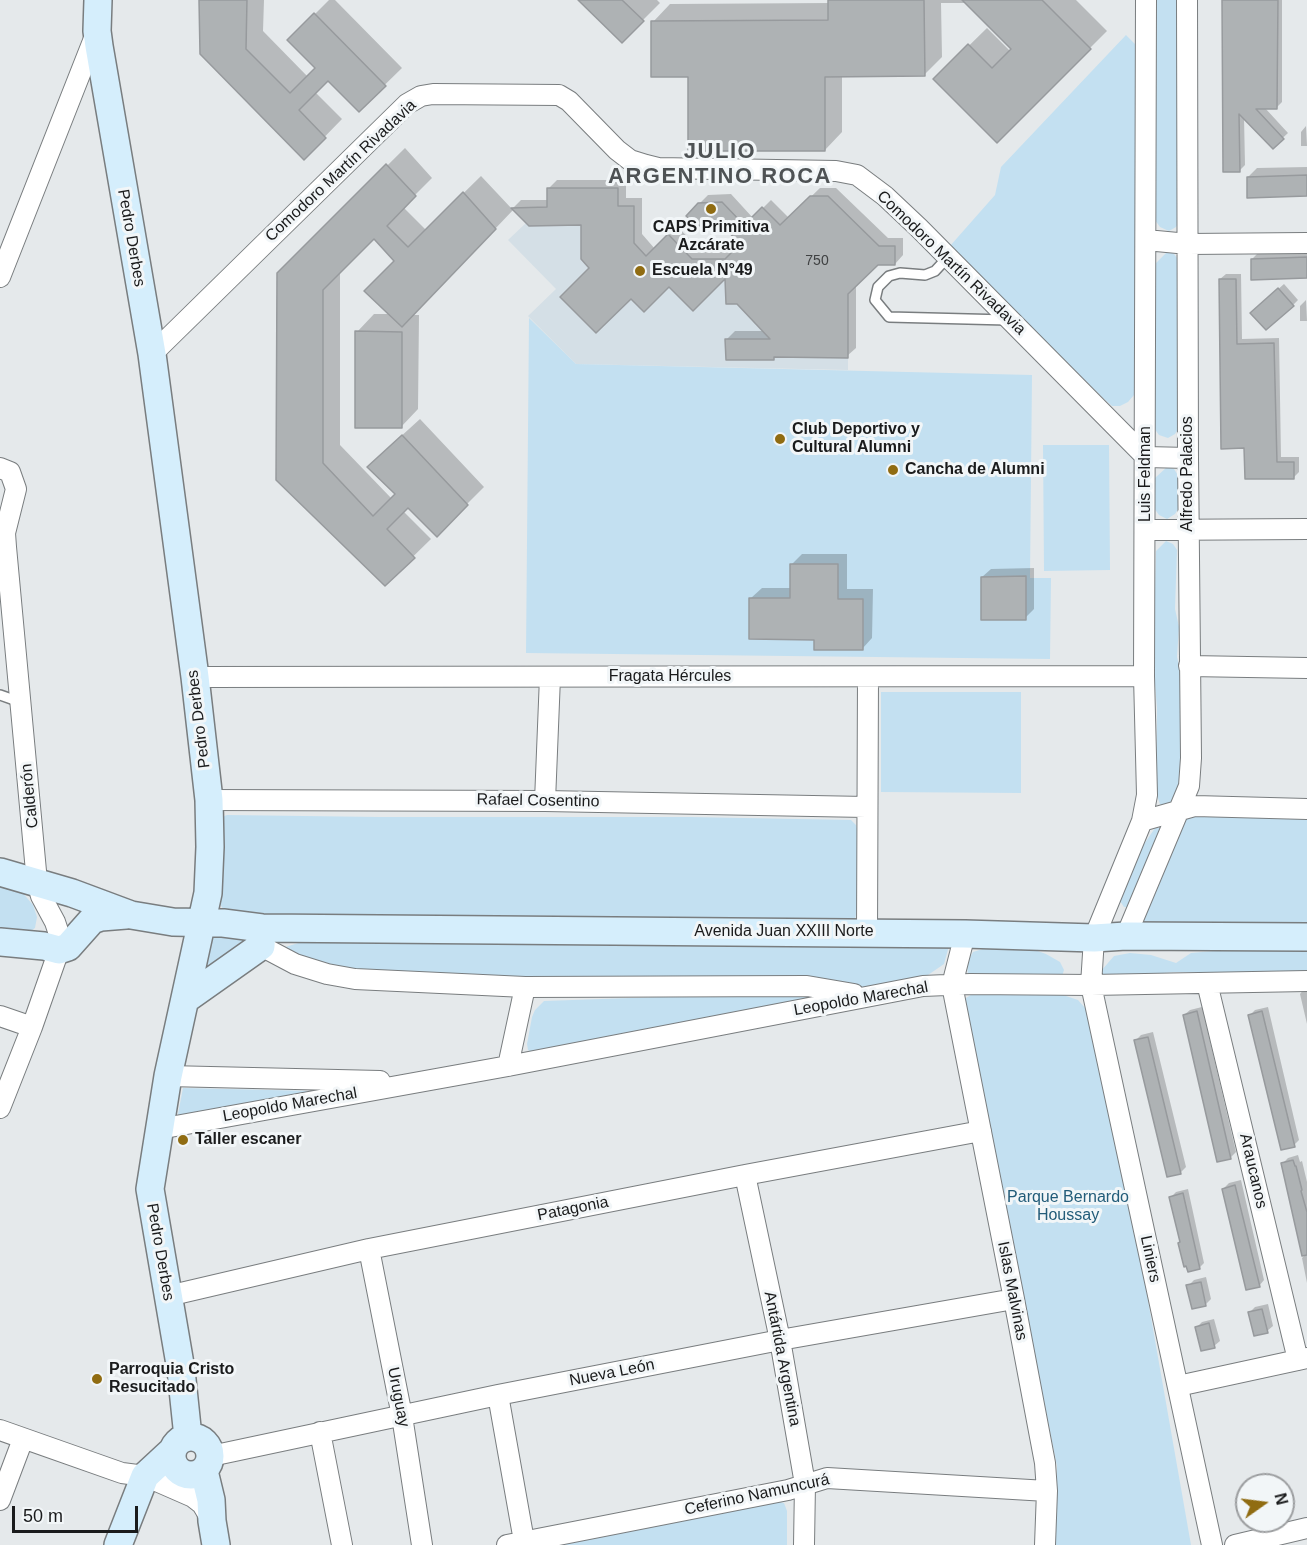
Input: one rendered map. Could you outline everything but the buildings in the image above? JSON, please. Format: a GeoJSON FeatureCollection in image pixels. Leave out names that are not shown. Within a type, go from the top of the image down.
{"type":"FeatureCollection","features":[{"type":"Feature","properties":{"kind":"main road","name":"Pedro Derbes"},"geometry":{"type":"LineString","coordinates":[[98,0],[97,31],[152,354],[209,800],[208,893],[168,1076],[150,1189],[181,1370],[180,1444]]}},
{"type":"Feature","properties":{"kind":"main road","name":"Avenida Juan XXIII Norte"},"geometry":{"type":"LineString","coordinates":[[0,872],[72,893],[130,915],[173,922],[222,923],[261,937],[867,933],[1094,938],[1126,936],[1307,937]]}},
{"type":"Feature","properties":{"kind":"main road","name":"Avenida Juan XXIII Norte"},"geometry":{"type":"LineString","coordinates":[[59,950],[68,947],[92,921],[101,917],[130,915]]}},
{"type":"Feature","properties":{"kind":"main road"},"geometry":{"type":"LineString","coordinates":[[186,999],[261,937]]}},
{"type":"Feature","properties":{"kind":"main road"},"geometry":{"type":"LineString","coordinates":[[0,942],[44,946],[59,950]]}},
{"type":"Feature","properties":{"kind":"main road"},"geometry":{"type":"LineString","coordinates":[[118,1545],[145,1476],[180,1444],[203,1441],[209,1447],[208,1464],[214,1533]]}},
{"type":"Feature","properties":{"kind":"street","name":"Luis Feldman"},"geometry":{"type":"LineString","coordinates":[[1094,938],[1142,821],[1147,795],[1144,676],[1146,0]]}},
{"type":"Feature","properties":{"kind":"street","name":"Alfredo Palacios"},"geometry":{"type":"LineString","coordinates":[[1126,936],[1189,786],[1191,758],[1187,0]]}},
{"type":"Feature","properties":{"kind":"street"},"geometry":{"type":"LineString","coordinates":[[0,277],[97,31]]}},
{"type":"Feature","properties":{"kind":"street","name":"Comodoro Martín Rivadavia"},"geometry":{"type":"LineString","coordinates":[[152,354],[407,104],[421,96],[433,94],[558,95],[569,101],[617,150],[630,160],[657,168],[836,171],[857,175],[885,196],[1146,457]]}},
{"type":"Feature","properties":{"kind":"street"},"geometry":{"type":"LineString","coordinates":[[1146,240],[1188,244],[1307,243]]}},
{"type":"Feature","properties":{"kind":"street"},"geometry":{"type":"LineString","coordinates":[[1146,457],[1188,458]]}},
{"type":"Feature","properties":{"kind":"street","name":"Calderón"},"geometry":{"type":"LineString","coordinates":[[0,1108],[59,950],[55,922],[41,896],[37,882],[5,533],[16,489],[5,470]]}},
{"type":"Feature","properties":{"kind":"street"},"geometry":{"type":"LineString","coordinates":[[1146,530],[1307,529]]}},
{"type":"Feature","properties":{"kind":"street"},"geometry":{"type":"LineString","coordinates":[[1189,666],[1307,668]]}},
{"type":"Feature","properties":{"kind":"street","name":"Fragata Hércules"},"geometry":{"type":"LineString","coordinates":[[195,677],[1144,676]]}},
{"type":"Feature","properties":{"kind":"street"},"geometry":{"type":"LineString","coordinates":[[545,801],[550,677]]}},
{"type":"Feature","properties":{"kind":"street"},"geometry":{"type":"LineString","coordinates":[[867,933],[868,677]]}},
{"type":"Feature","properties":{"kind":"street","name":"Rafael Cosentino"},"geometry":{"type":"LineString","coordinates":[[209,800],[545,801],[866,807]]}},
{"type":"Feature","properties":{"kind":"street"},"geometry":{"type":"LineString","coordinates":[[1142,821],[1195,806],[1307,809]]}},
{"type":"Feature","properties":{"kind":"street","name":"Islas Malvinas"},"geometry":{"type":"LineString","coordinates":[[965,934],[952,986],[1045,1463],[1046,1545]]}},
{"type":"Feature","properties":{"kind":"street","name":"Avenida Juan XXIII Norte"},"geometry":{"type":"LineString","coordinates":[[261,937],[295,964],[327,974],[355,979],[525,987],[807,986],[867,996]]}},
{"type":"Feature","properties":{"kind":"street","name":"Liniers"},"geometry":{"type":"LineString","coordinates":[[1094,938],[1091,986],[1212,1545]]}},
{"type":"Feature","properties":{"kind":"street","name":"Leopoldo Marechal"},"geometry":{"type":"LineString","coordinates":[[159,1129],[508,1066],[923,986],[1091,986],[1307,981]]}},
{"type":"Feature","properties":{"kind":"street","name":"Araucanos"},"geometry":{"type":"LineString","coordinates":[[1208,983],[1302,1359]]}},
{"type":"Feature","properties":{"kind":"street"},"geometry":{"type":"LineString","coordinates":[[508,1066],[525,987]]}},
{"type":"Feature","properties":{"kind":"street"},"geometry":{"type":"LineString","coordinates":[[0,1016],[32,1027]]}},
{"type":"Feature","properties":{"kind":"street","name":"Leopoldo Marechal"},"geometry":{"type":"LineString","coordinates":[[168,1076],[421,1082]]}},
{"type":"Feature","properties":{"kind":"street","name":"Patagonia"},"geometry":{"type":"LineString","coordinates":[[168,1296],[369,1249],[981,1131]]}},
{"type":"Feature","properties":{"kind":"street","name":"Antártida Argentina"},"geometry":{"type":"LineString","coordinates":[[745,1175],[780,1340],[805,1484],[804,1545]]}},
{"type":"Feature","properties":{"kind":"street","name":"Uruguay"},"geometry":{"type":"LineString","coordinates":[[369,1249],[402,1416],[422,1545]]}},
{"type":"Feature","properties":{"kind":"street","name":"Nueva León"},"geometry":{"type":"LineString","coordinates":[[208,1464],[320,1432],[498,1395],[780,1340],[1014,1299]]}},
{"type":"Feature","properties":{"kind":"street"},"geometry":{"type":"LineString","coordinates":[[1178,1386],[1302,1359]]}},
{"type":"Feature","properties":{"kind":"street"},"geometry":{"type":"LineString","coordinates":[[498,1395],[516,1543]]}},
{"type":"Feature","properties":{"kind":"street"},"geometry":{"type":"LineString","coordinates":[[0,1430],[122,1473],[145,1476],[193,1497],[202,1504],[214,1533]]}},
{"type":"Feature","properties":{"kind":"street"},"geometry":{"type":"LineString","coordinates":[[320,1432],[342,1545]]}},
{"type":"Feature","properties":{"kind":"street"},"geometry":{"type":"LineString","coordinates":[[0,1500],[23,1439]]}},
{"type":"Feature","properties":{"kind":"street","name":"Ceferino Namuncurá"},"geometry":{"type":"LineString","coordinates":[[516,1543],[788,1490],[827,1478],[1047,1491]]}},
{"type":"Feature","properties":{"kind":"street"},"geometry":{"type":"LineString","coordinates":[[1235,1545],[1307,1528]]}},
{"type":"Feature","properties":{"kind":"lane"},"geometry":{"type":"LineString","coordinates":[[947,258],[935,271],[925,275],[900,273],[890,276],[878,287],[874,300],[889,317],[1009,320]]}},
{"type":"Feature","properties":{"kind":"lane"},"geometry":{"type":"LineString","coordinates":[[0,695],[20,702]]}},
{"type":"Feature","properties":{"kind":"shaded area"},"geometry":{"type":"Polygon","coordinates":[[[547,188],[618,188],[618,206],[634,243],[646,256],[668,234],[681,248],[673,256],[675,259],[725,259],[740,244],[733,236],[762,207],[780,225],[810,196],[828,196],[879,246],[895,246],[895,265],[878,265],[848,294],[848,370],[576,364],[528,316],[556,289],[508,240],[526,223],[511,208],[547,207],[547,188]]]}},
{"type":"Feature","properties":{"kind":"green space"},"geometry":{"type":"Polygon","coordinates":[[[1157,0],[1181,0],[1182,218],[1176,227],[1169,231],[1160,227],[1155,220],[1157,0]]]}},
{"type":"Feature","properties":{"kind":"green space"},"geometry":{"type":"Polygon","coordinates":[[[1126,35],[1136,45],[1137,385],[1134,395],[1128,402],[1120,406],[1112,406],[950,246],[995,195],[1001,167],[1126,35]]]}},
{"type":"Feature","properties":{"kind":"green space"},"geometry":{"type":"Polygon","coordinates":[[[1168,251],[1174,254],[1180,262],[1180,426],[1175,434],[1168,438],[1159,435],[1154,428],[1156,263],[1168,251]]]}},
{"type":"Feature","properties":{"kind":"green space","name":"Club Deportivo y Cultural Alumni"},"geometry":{"type":"Polygon","coordinates":[[[529,318],[576,364],[1032,375],[1030,578],[1051,578],[1050,659],[526,653],[529,318]]]}},
{"type":"Feature","properties":{"kind":"green space"},"geometry":{"type":"Polygon","coordinates":[[[1043,445],[1109,445],[1110,570],[1044,571],[1043,445]]]}},
{"type":"Feature","properties":{"kind":"green space"},"geometry":{"type":"Polygon","coordinates":[[[1167,467],[1174,469],[1179,477],[1180,506],[1175,514],[1167,519],[1159,515],[1154,508],[1155,478],[1167,467]]]}},
{"type":"Feature","properties":{"kind":"green space"},"geometry":{"type":"Polygon","coordinates":[[[1166,541],[1173,544],[1177,550],[1175,609],[1179,627],[1177,657],[1182,677],[1186,739],[1180,800],[1167,808],[1160,804],[1156,793],[1157,708],[1153,661],[1156,551],[1166,541]]]}},
{"type":"Feature","properties":{"kind":"green space"},"geometry":{"type":"Polygon","coordinates":[[[881,692],[1021,692],[1021,793],[881,792],[881,692]]]}},
{"type":"Feature","properties":{"kind":"green space"},"geometry":{"type":"Polygon","coordinates":[[[1216,812],[1307,815],[1307,925],[1135,923],[1186,817],[1216,812]]]}},
{"type":"Feature","properties":{"kind":"green space"},"geometry":{"type":"Polygon","coordinates":[[[227,815],[851,820],[858,832],[857,910],[851,924],[252,916],[224,910],[219,903],[222,817],[227,815]]]}},
{"type":"Feature","properties":{"kind":"green space"},"geometry":{"type":"Polygon","coordinates":[[[1155,828],[1160,828],[1160,834],[1130,907],[1124,907],[1120,901],[1136,856],[1155,828]]]}},
{"type":"Feature","properties":{"kind":"green space"},"geometry":{"type":"Polygon","coordinates":[[[0,885],[22,892],[33,905],[37,917],[35,928],[25,935],[0,934],[0,885]]]}},
{"type":"Feature","properties":{"kind":"green space"},"geometry":{"type":"Polygon","coordinates":[[[217,934],[247,939],[208,969],[206,965],[211,941],[217,934]]]}},
{"type":"Feature","properties":{"kind":"green space"},"geometry":{"type":"Polygon","coordinates":[[[305,941],[949,946],[944,964],[928,975],[866,988],[571,983],[348,971],[295,955],[282,948],[305,941]]]}},
{"type":"Feature","properties":{"kind":"green space"},"geometry":{"type":"Polygon","coordinates":[[[989,947],[1032,949],[1046,954],[1060,962],[1064,970],[1062,976],[968,975],[967,963],[973,952],[989,947]]]}},
{"type":"Feature","properties":{"kind":"green space"},"geometry":{"type":"Polygon","coordinates":[[[1247,948],[1307,948],[1307,973],[1176,972],[1099,978],[1101,971],[1114,956],[1130,953],[1151,955],[1176,963],[1191,953],[1247,948]]]}},
{"type":"Feature","properties":{"kind":"green space"},"geometry":{"type":"Polygon","coordinates":[[[803,992],[807,999],[533,1053],[528,1050],[532,1017],[544,1001],[803,992]]]}},
{"type":"Feature","properties":{"kind":"green space","name":"Parque Bernardo Houssay"},"geometry":{"type":"Polygon","coordinates":[[[1054,992],[1078,1000],[1086,1009],[1130,1198],[1191,1545],[1055,1545],[1057,1466],[965,1009],[966,998],[974,993],[1054,992]]]}},
{"type":"Feature","properties":{"kind":"green space"},"geometry":{"type":"Polygon","coordinates":[[[183,1088],[313,1091],[177,1119],[183,1088]]]}},
{"type":"Feature","properties":{"kind":"green space"},"geometry":{"type":"Polygon","coordinates":[[[775,1501],[784,1503],[787,1511],[787,1545],[558,1545],[775,1501]]]}},
{"type":"Feature","properties":{"kind":"place","name":"CAPS Primitiva Azcárate"},"geometry":{"type":"Point","coordinates":[711,209]}},
{"type":"Feature","properties":{"kind":"place","name":"Escuela N°49"},"geometry":{"type":"Point","coordinates":[640,271]}},
{"type":"Feature","properties":{"kind":"place","name":"Club Deportivo y Cultural Alumni"},"geometry":{"type":"Point","coordinates":[780,439]}},
{"type":"Feature","properties":{"kind":"place","name":"Cancha de Alumni"},"geometry":{"type":"Point","coordinates":[893,470]}},
{"type":"Feature","properties":{"kind":"place","name":"Taller escaner"},"geometry":{"type":"Point","coordinates":[183,1140]}},
{"type":"Feature","properties":{"kind":"place","name":"Parroquia Cristo Resucitado"},"geometry":{"type":"Point","coordinates":[97,1379]}},
{"type":"Feature","properties":{"kind":"district","name":"JULIO ARGENTINO ROCA"},"geometry":{"type":"Point","coordinates":[720,164]}}]}
